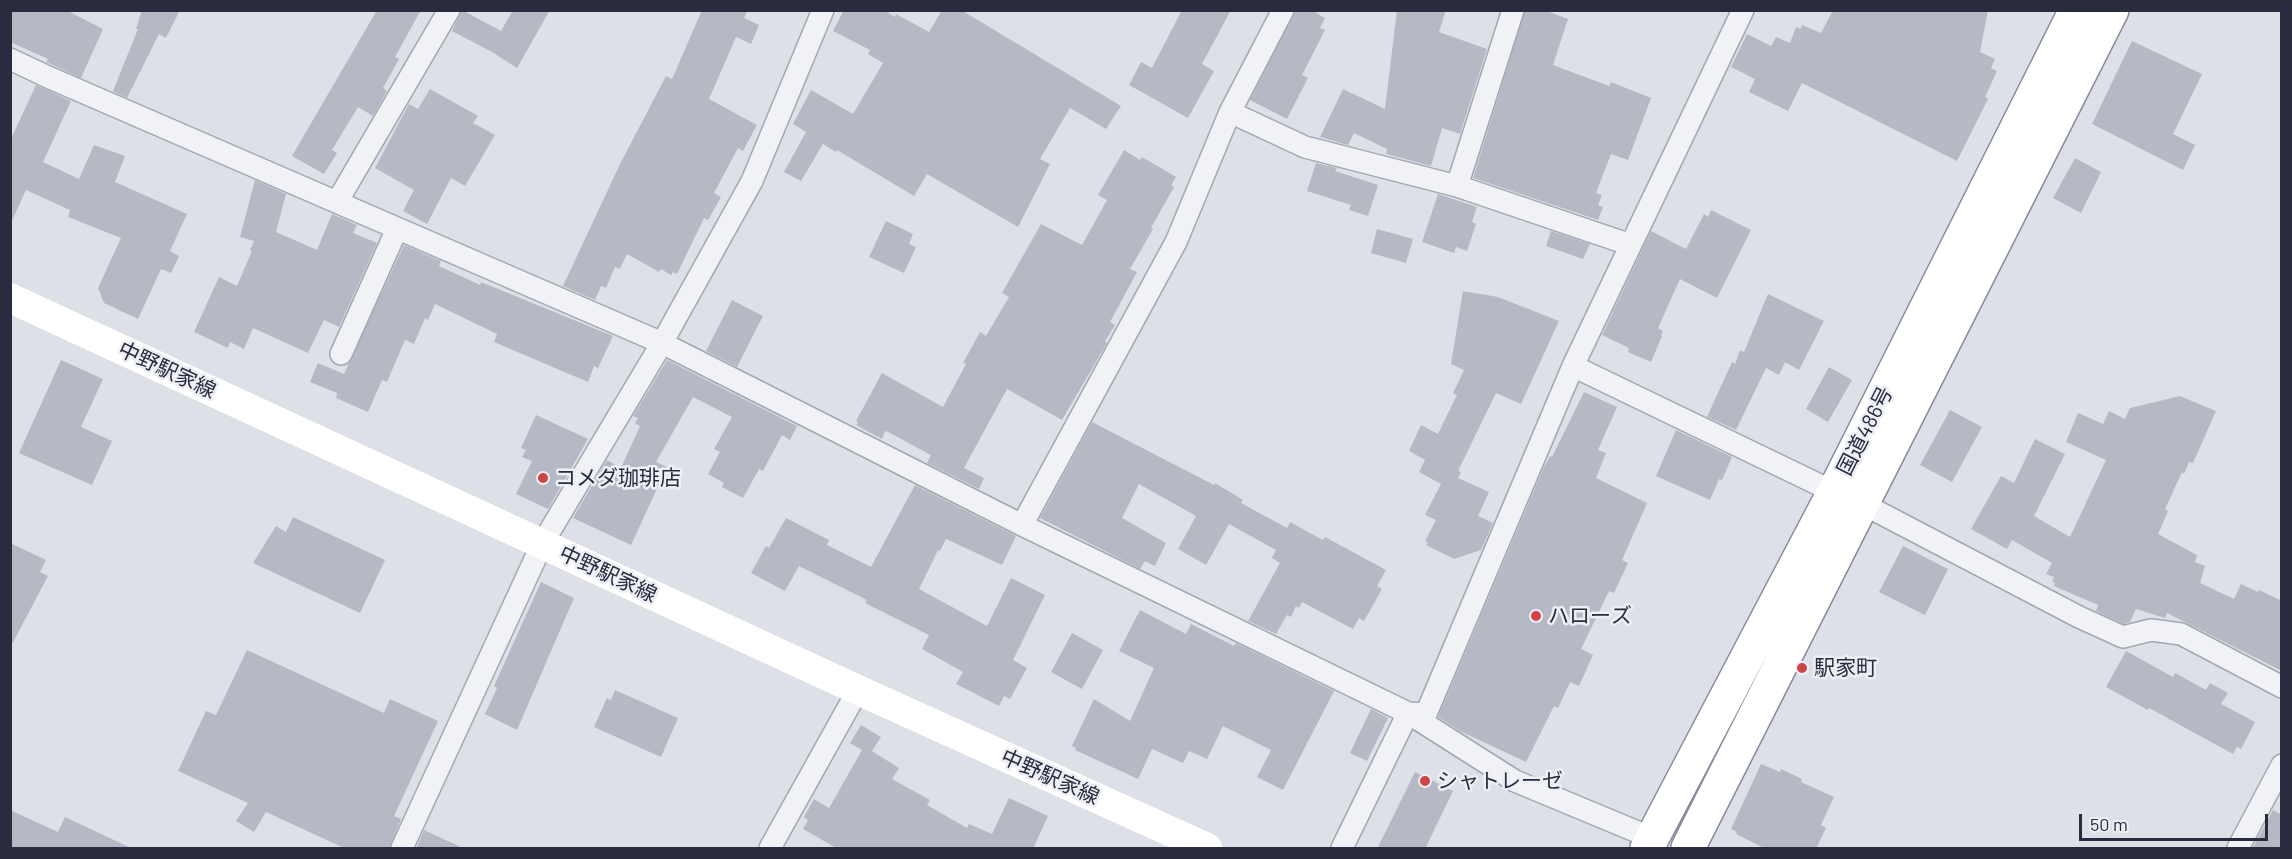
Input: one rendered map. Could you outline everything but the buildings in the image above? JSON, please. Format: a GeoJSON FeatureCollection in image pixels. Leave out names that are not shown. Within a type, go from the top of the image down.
{"type":"FeatureCollection","features":[{"type":"Feature","properties":{"kind":"highway","name":"国道486号"},"geometry":{"type":"LineString","coordinates":[[1688,849],[2076,10]]}},
{"type":"Feature","properties":{"kind":"highway","name":"国道486号"},"geometry":{"type":"LineString","coordinates":[[1649,843],[1849,498],[2112,10]]}},
{"type":"Feature","properties":{"kind":"main road","name":"中野駅家線"},"geometry":{"type":"LineString","coordinates":[[10,298],[1207,849]]}},
{"type":"Feature","properties":{"kind":"street"},"geometry":{"type":"LineString","coordinates":[[337,202],[449,10]]}},
{"type":"Feature","properties":{"kind":"street"},"geometry":{"type":"LineString","coordinates":[[402,849],[542,544],[662,344],[752,181],[823,10]]}},
{"type":"Feature","properties":{"kind":"street"},"geometry":{"type":"LineString","coordinates":[[1022,525],[1176,242],[1230,112],[1283,10]]}},
{"type":"Feature","properties":{"kind":"street"},"geometry":{"type":"LineString","coordinates":[[1457,186],[1513,10]]}},
{"type":"Feature","properties":{"kind":"street"},"geometry":{"type":"LineString","coordinates":[[1407,712],[1426,714],[1573,366],[1743,10]]}},
{"type":"Feature","properties":{"kind":"street"},"geometry":{"type":"LineString","coordinates":[[10,58],[48,77],[662,344],[1022,525],[1407,712],[1515,781],[1649,843]]}},
{"type":"Feature","properties":{"kind":"street"},"geometry":{"type":"LineString","coordinates":[[1230,112],[1305,147],[1457,186],[1631,244]]}},
{"type":"Feature","properties":{"kind":"street"},"geometry":{"type":"LineString","coordinates":[[341,354],[397,229]]}},
{"type":"Feature","properties":{"kind":"street"},"geometry":{"type":"LineString","coordinates":[[1573,366],[1849,498],[2079,617],[2123,637],[2151,630],[2181,634],[2282,687]]}},
{"type":"Feature","properties":{"kind":"street"},"geometry":{"type":"LineString","coordinates":[[770,849],[858,690]]}},
{"type":"Feature","properties":{"kind":"street"},"geometry":{"type":"LineString","coordinates":[[1342,849],[1407,712]]}},
{"type":"Feature","properties":{"kind":"street"},"geometry":{"type":"LineString","coordinates":[[2238,849],[2282,765]]}},
{"type":"Feature","properties":{"kind":"place","name":"コメダ珈琲店"},"geometry":{"type":"Point","coordinates":[543,478]}},
{"type":"Feature","properties":{"kind":"place","name":"ハローズ"},"geometry":{"type":"Point","coordinates":[1536,616]}},
{"type":"Feature","properties":{"kind":"place","name":"駅家町"},"geometry":{"type":"Point","coordinates":[1802,668]}},
{"type":"Feature","properties":{"kind":"place","name":"シャトレーゼ"},"geometry":{"type":"Point","coordinates":[1425,781]}}]}
